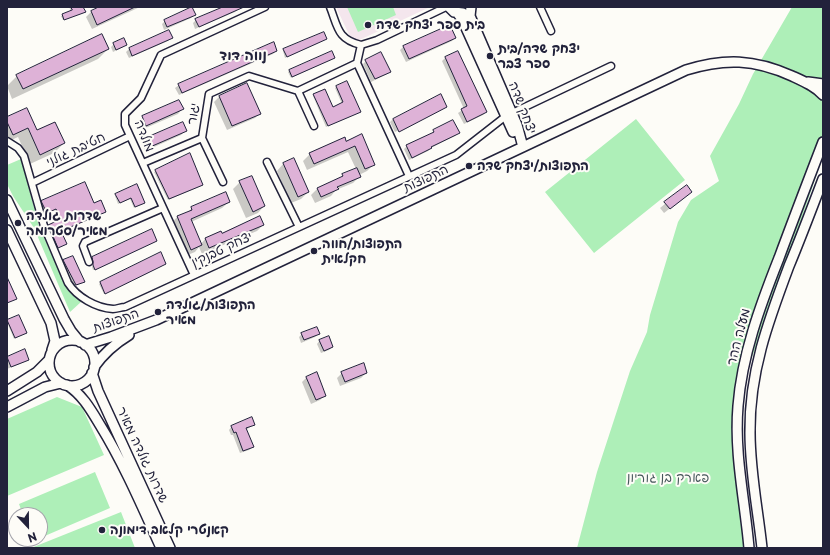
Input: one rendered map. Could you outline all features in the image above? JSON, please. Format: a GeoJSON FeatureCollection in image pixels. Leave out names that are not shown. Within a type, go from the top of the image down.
{"type":"FeatureCollection","features":[{"type":"Feature","properties":{"kind":"main road"},"geometry":{"type":"LineString","coordinates":[[447,7],[458,14],[465,13],[471,7]]}},
{"type":"Feature","properties":{"kind":"main road","name":"יצחק שדה"},"geometry":{"type":"LineString","coordinates":[[471,7],[470,16],[509,114],[514,133],[523,147]]}},
{"type":"Feature","properties":{"kind":"main road","name":"יצחק שדה"},"geometry":{"type":"LineString","coordinates":[[458,14],[462,19],[509,114]]}},
{"type":"Feature","properties":{"kind":"main road","name":"התפוצות"},"geometry":{"type":"LineString","coordinates":[[82,343],[111,338],[156,320],[439,188],[686,70],[703,65],[728,61],[753,63],[781,71],[801,80],[823,95]]}},
{"type":"Feature","properties":{"kind":"main road","name":"התפוצות"},"geometry":{"type":"LineString","coordinates":[[801,80],[823,84]]}},
{"type":"Feature","properties":{"kind":"main road","name":"מעלה ההר"},"geometry":{"type":"LineString","coordinates":[[749,548],[737,434],[741,380],[747,349],[758,314],[823,142]]}},
{"type":"Feature","properties":{"kind":"main road","name":"מעלה ההר"},"geometry":{"type":"LineString","coordinates":[[762,548],[752,469],[750,434],[754,382],[759,352],[770,318],[823,179]]}},
{"type":"Feature","properties":{"kind":"main road"},"geometry":{"type":"LineString","coordinates":[[7,200],[64,319],[71,331],[93,354],[93,370],[88,379],[82,383],[75,386],[64,384],[45,387],[7,407]]}},
{"type":"Feature","properties":{"kind":"main road"},"geometry":{"type":"LineString","coordinates":[[7,230],[51,323],[55,341],[49,367],[51,373],[56,379],[64,384]]}},
{"type":"Feature","properties":{"kind":"main road","name":"התפוצות"},"geometry":{"type":"LineString","coordinates":[[93,370],[100,358],[111,347],[156,320]]}},
{"type":"Feature","properties":{"kind":"main road"},"geometry":{"type":"LineString","coordinates":[[7,391],[37,372],[61,343],[74,340],[82,343]]}},
{"type":"Feature","properties":{"kind":"main road","name":"שדרות גולדה מאיר"},"geometry":{"type":"LineString","coordinates":[[93,370],[98,390],[170,548]]}},
{"type":"Feature","properties":{"kind":"main road","name":"שדרות גולדה מאיר"},"geometry":{"type":"LineString","coordinates":[[64,384],[74,389],[88,406],[119,456],[161,548]]}},
{"type":"Feature","properties":{"kind":"street","name":"מולדה"},"geometry":{"type":"LineString","coordinates":[[194,275],[130,136],[126,125],[125,114],[141,98],[161,55],[265,7]]}},
{"type":"Feature","properties":{"kind":"street"},"geometry":{"type":"LineString","coordinates":[[330,7],[343,37],[351,42],[361,45],[377,40],[447,7]]}},
{"type":"Feature","properties":{"kind":"street"},"geometry":{"type":"LineString","coordinates":[[540,7],[551,32]]}},
{"type":"Feature","properties":{"kind":"street"},"geometry":{"type":"LineString","coordinates":[[361,45],[357,63],[409,176]]}},
{"type":"Feature","properties":{"kind":"street"},"geometry":{"type":"LineString","coordinates":[[314,126],[298,91],[357,63]]}},
{"type":"Feature","properties":{"kind":"street","name":"יצחק טבנקין"},"geometry":{"type":"LineString","coordinates":[[18,148],[24,156],[44,226],[68,283],[74,291],[84,299],[113,309],[125,307],[456,155],[509,114],[612,66]]}},
{"type":"Feature","properties":{"kind":"street","name":"יגור"},"geometry":{"type":"LineString","coordinates":[[143,164],[202,138],[209,94],[249,76],[298,91]]}},
{"type":"Feature","properties":{"kind":"street","name":"חטיבת גולני"},"geometry":{"type":"LineString","coordinates":[[32,183],[130,136]]}},
{"type":"Feature","properties":{"kind":"street"},"geometry":{"type":"LineString","coordinates":[[202,138],[223,182]]}},
{"type":"Feature","properties":{"kind":"street"},"geometry":{"type":"LineString","coordinates":[[7,141],[18,148]]}},
{"type":"Feature","properties":{"kind":"street"},"geometry":{"type":"LineString","coordinates":[[7,146],[18,148]]}},
{"type":"Feature","properties":{"kind":"street"},"geometry":{"type":"LineString","coordinates":[[267,162],[299,227]]}},
{"type":"Feature","properties":{"kind":"street"},"geometry":{"type":"LineString","coordinates":[[89,262],[83,246],[86,242],[163,208]]}},
{"type":"Feature","properties":{"kind":"shaded area","name":"בית ספר יצחק שדה"},"geometry":{"type":"Polygon","coordinates":[[[336,7],[430,7],[353,43],[336,7]]]}},
{"type":"Feature","properties":{"kind":"green space"},"geometry":{"type":"Polygon","coordinates":[[[347,7],[393,7],[396,15],[358,32],[347,7]]]}},
{"type":"Feature","properties":{"kind":"green space","name":"פארק בן גוריון"},"geometry":{"type":"Polygon","coordinates":[[[792,7],[823,7],[823,156],[758,342],[736,397],[745,548],[577,548],[597,472],[630,371],[647,332],[650,315],[678,222],[691,200],[719,181],[710,156],[739,104],[753,74],[792,7]]]}},
{"type":"Feature","properties":{"kind":"green space"},"geometry":{"type":"Polygon","coordinates":[[[636,119],[685,180],[594,253],[545,192],[636,119]]]}},
{"type":"Feature","properties":{"kind":"green space"},"geometry":{"type":"Polygon","coordinates":[[[21,159],[39,226],[64,283],[71,293],[81,302],[70,312],[34,228],[7,184],[7,165],[21,159]]]}},
{"type":"Feature","properties":{"kind":"green space"},"geometry":{"type":"Polygon","coordinates":[[[57,397],[82,407],[104,455],[7,496],[7,419],[57,397]]]}},
{"type":"Feature","properties":{"kind":"green space"},"geometry":{"type":"Polygon","coordinates":[[[95,472],[110,508],[48,535],[48,507],[20,507],[19,504],[95,472]]]}},
{"type":"Feature","properties":{"kind":"green space","name":"קאנטרי קלאב דימונה"},"geometry":{"type":"Polygon","coordinates":[[[121,512],[135,548],[31,548],[48,547],[48,541],[121,512]]]}},
{"type":"Feature","properties":{"kind":"building"},"geometry":{"type":"Polygon","coordinates":[[[71,7],[83,7],[86,12],[64,20],[62,14],[72,10],[71,7]]]}},
{"type":"Feature","properties":{"kind":"building"},"geometry":{"type":"Polygon","coordinates":[[[99,7],[135,7],[97,25],[91,11],[99,7]]]}},
{"type":"Feature","properties":{"kind":"building"},"geometry":{"type":"Polygon","coordinates":[[[192,7],[196,15],[167,27],[164,20],[192,7]]]}},
{"type":"Feature","properties":{"kind":"building"},"geometry":{"type":"Polygon","coordinates":[[[223,7],[244,7],[199,27],[195,19],[223,7]]]}},
{"type":"Feature","properties":{"kind":"building"},"geometry":{"type":"Polygon","coordinates":[[[450,25],[456,38],[409,59],[403,46],[450,25]]]}},
{"type":"Feature","properties":{"kind":"building"},"geometry":{"type":"Polygon","coordinates":[[[169,30],[173,38],[132,56],[129,48],[169,30]]]}},
{"type":"Feature","properties":{"kind":"building"},"geometry":{"type":"Polygon","coordinates":[[[324,32],[327,39],[287,57],[283,49],[324,32]]]}},
{"type":"Feature","properties":{"kind":"building"},"geometry":{"type":"Polygon","coordinates":[[[102,34],[109,49],[23,89],[16,75],[102,34]]]}},
{"type":"Feature","properties":{"kind":"building"},"geometry":{"type":"Polygon","coordinates":[[[124,38],[127,45],[116,50],[113,43],[124,38]]]}},
{"type":"Feature","properties":{"kind":"building"},"geometry":{"type":"Polygon","coordinates":[[[274,42],[277,51],[182,93],[178,84],[274,42]]]}},
{"type":"Feature","properties":{"kind":"building"},"geometry":{"type":"Polygon","coordinates":[[[332,51],[335,58],[292,77],[289,70],[332,51]]]}},
{"type":"Feature","properties":{"kind":"building"},"geometry":{"type":"Polygon","coordinates":[[[458,51],[487,112],[467,122],[461,109],[467,106],[445,57],[458,51]]]}},
{"type":"Feature","properties":{"kind":"building"},"geometry":{"type":"Polygon","coordinates":[[[381,52],[391,72],[375,79],[365,60],[381,52]]]}},
{"type":"Feature","properties":{"kind":"building"},"geometry":{"type":"Polygon","coordinates":[[[347,81],[361,112],[328,126],[313,94],[325,89],[333,107],[343,102],[336,86],[347,81]]]}},
{"type":"Feature","properties":{"kind":"building"},"geometry":{"type":"Polygon","coordinates":[[[247,83],[261,114],[232,126],[219,96],[247,83]]]}},
{"type":"Feature","properties":{"kind":"building"},"geometry":{"type":"Polygon","coordinates":[[[441,94],[447,107],[399,132],[393,119],[441,94]]]}},
{"type":"Feature","properties":{"kind":"building"},"geometry":{"type":"Polygon","coordinates":[[[179,100],[184,109],[146,126],[142,116],[179,100]]]}},
{"type":"Feature","properties":{"kind":"building"},"geometry":{"type":"Polygon","coordinates":[[[27,108],[37,130],[55,122],[65,143],[40,155],[28,128],[13,135],[7,122],[7,117],[27,108]]]}},
{"type":"Feature","properties":{"kind":"building"},"geometry":{"type":"Polygon","coordinates":[[[453,120],[460,133],[412,158],[406,145],[434,132],[433,130],[453,120]]]}},
{"type":"Feature","properties":{"kind":"building"},"geometry":{"type":"Polygon","coordinates":[[[183,122],[187,131],[150,147],[146,138],[183,122]]]}},
{"type":"Feature","properties":{"kind":"building"},"geometry":{"type":"Polygon","coordinates":[[[362,134],[375,165],[365,169],[355,146],[314,164],[309,153],[345,137],[346,141],[362,134]]]}},
{"type":"Feature","properties":{"kind":"building"},"geometry":{"type":"Polygon","coordinates":[[[190,153],[203,185],[169,199],[155,170],[190,153]]]}},
{"type":"Feature","properties":{"kind":"building"},"geometry":{"type":"Polygon","coordinates":[[[294,158],[309,192],[298,197],[283,163],[294,158]]]}},
{"type":"Feature","properties":{"kind":"building"},"geometry":{"type":"Polygon","coordinates":[[[357,168],[361,177],[337,187],[339,189],[321,197],[317,188],[343,176],[342,174],[357,168]]]}},
{"type":"Feature","properties":{"kind":"building"},"geometry":{"type":"Polygon","coordinates":[[[252,176],[265,206],[253,212],[239,181],[252,176]]]}},
{"type":"Feature","properties":{"kind":"building"},"geometry":{"type":"Polygon","coordinates":[[[85,182],[94,203],[101,200],[106,212],[61,231],[67,244],[58,248],[48,225],[61,219],[56,209],[47,213],[41,201],[85,182]]]}},
{"type":"Feature","properties":{"kind":"building"},"geometry":{"type":"Polygon","coordinates":[[[137,184],[145,203],[135,207],[131,198],[120,203],[115,194],[137,184]]]}},
{"type":"Feature","properties":{"kind":"building"},"geometry":{"type":"Polygon","coordinates":[[[687,185],[692,192],[670,209],[664,202],[687,185]]]}},
{"type":"Feature","properties":{"kind":"building"},"geometry":{"type":"Polygon","coordinates":[[[226,192],[230,202],[191,219],[202,245],[191,250],[177,216],[192,210],[191,207],[226,192]]]}},
{"type":"Feature","properties":{"kind":"building"},"geometry":{"type":"Polygon","coordinates":[[[260,216],[264,225],[209,248],[205,238],[221,231],[222,233],[260,216]]]}},
{"type":"Feature","properties":{"kind":"building"},"geometry":{"type":"Polygon","coordinates":[[[152,229],[157,241],[95,270],[92,257],[152,229]]]}},
{"type":"Feature","properties":{"kind":"building"},"geometry":{"type":"Polygon","coordinates":[[[161,252],[166,264],[105,294],[100,282],[161,252]]]}},
{"type":"Feature","properties":{"kind":"building"},"geometry":{"type":"Polygon","coordinates":[[[73,256],[85,282],[76,285],[63,260],[73,256]]]}},
{"type":"Feature","properties":{"kind":"building"},"geometry":{"type":"Polygon","coordinates":[[[7,277],[17,299],[7,303],[7,277]]]}},
{"type":"Feature","properties":{"kind":"building"},"geometry":{"type":"Polygon","coordinates":[[[19,315],[27,333],[15,338],[7,320],[19,315]]]}},
{"type":"Feature","properties":{"kind":"building"},"geometry":{"type":"Polygon","coordinates":[[[317,327],[320,334],[304,340],[301,333],[317,327]]]}},
{"type":"Feature","properties":{"kind":"building"},"geometry":{"type":"Polygon","coordinates":[[[329,336],[333,347],[324,351],[319,340],[329,336]]]}},
{"type":"Feature","properties":{"kind":"building"},"geometry":{"type":"Polygon","coordinates":[[[25,349],[29,360],[11,367],[7,357],[25,349]]]}},
{"type":"Feature","properties":{"kind":"building"},"geometry":{"type":"Polygon","coordinates":[[[364,363],[367,373],[345,382],[341,372],[364,363]]]}},
{"type":"Feature","properties":{"kind":"building"},"geometry":{"type":"Polygon","coordinates":[[[317,372],[326,396],[316,400],[306,377],[317,372]]]}},
{"type":"Feature","properties":{"kind":"building"},"geometry":{"type":"Polygon","coordinates":[[[252,417],[255,425],[246,428],[254,447],[243,451],[236,432],[234,433],[231,426],[252,417]]]}},
{"type":"Feature","properties":{"kind":"place","name":"בית ספר יצחק שדה"},"geometry":{"type":"Point","coordinates":[368,25]}},
{"type":"Feature","properties":{"kind":"place","name":"יצחק שדה/בית ספר צבר"},"geometry":{"type":"Point","coordinates":[490,56]}},
{"type":"Feature","properties":{"kind":"place","name":"התפוצות/יצחק שדה"},"geometry":{"type":"Point","coordinates":[469,166]}},
{"type":"Feature","properties":{"kind":"place","name":"שדרות גולדה מאיר/סטרומה"},"geometry":{"type":"Point","coordinates":[18,223]}},
{"type":"Feature","properties":{"kind":"place","name":"התפוצות/חווה חקלאית"},"geometry":{"type":"Point","coordinates":[314,251]}},
{"type":"Feature","properties":{"kind":"place","name":"התפוצות/גולדה מאיר"},"geometry":{"type":"Point","coordinates":[158,312]}},
{"type":"Feature","properties":{"kind":"place","name":"קאנטרי קלאב דימונה"},"geometry":{"type":"Point","coordinates":[102,530]}},
{"type":"Feature","properties":{"kind":"district","name":"נווה דוד"},"geometry":{"type":"Point","coordinates":[243,56]}}]}
